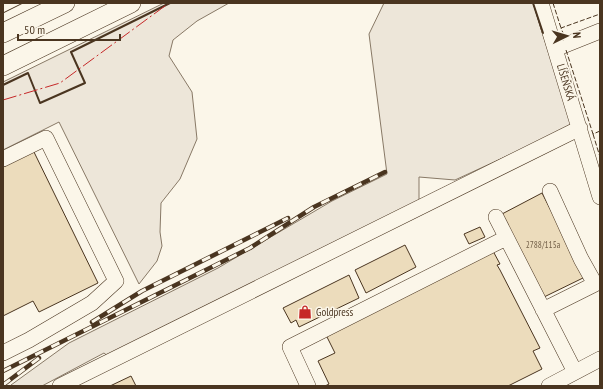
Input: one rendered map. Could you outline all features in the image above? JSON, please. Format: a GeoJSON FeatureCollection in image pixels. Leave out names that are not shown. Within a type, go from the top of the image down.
{"type":"FeatureCollection","features":[{"type":"Feature","properties":{"kind":"main road"},"geometry":{"type":"LineString","coordinates":[[3,33],[65,3]]}},
{"type":"Feature","properties":{"kind":"main road"},"geometry":{"type":"LineString","coordinates":[[3,66],[131,3]]}},
{"type":"Feature","properties":{"kind":"street","name":"LÍŠEŇSKÁ"},"geometry":{"type":"LineString","coordinates":[[542,3],[600,197]]}},
{"type":"Feature","properties":{"kind":"street"},"geometry":{"type":"LineString","coordinates":[[555,49],[600,31]]}},
{"type":"Feature","properties":{"kind":"street"},"geometry":{"type":"LineString","coordinates":[[60,386],[581,133]]}},
{"type":"Feature","properties":{"kind":"street"},"geometry":{"type":"LineString","coordinates":[[3,159],[46,138],[116,281],[92,303],[29,340],[3,352]]}},
{"type":"Feature","properties":{"kind":"street"},"geometry":{"type":"LineString","coordinates":[[543,310],[595,284],[581,259],[550,191]]}},
{"type":"Feature","properties":{"kind":"street"},"geometry":{"type":"LineString","coordinates":[[496,217],[575,372]]}},
{"type":"Feature","properties":{"kind":"street"},"geometry":{"type":"LineString","coordinates":[[308,386],[290,347],[506,238]]}},
{"type":"Feature","properties":{"kind":"street"},"geometry":{"type":"LineString","coordinates":[[549,386],[600,360]]}},
{"type":"Feature","properties":{"kind":"shaded area"},"geometry":{"type":"Polygon","coordinates":[[[164,3],[229,3],[197,21],[173,40],[169,56],[192,92],[197,139],[180,179],[161,203],[160,232],[162,246],[157,261],[139,284],[59,122],[3,150],[3,82],[164,3]]]}},
{"type":"Feature","properties":{"kind":"shaded area"},"geometry":{"type":"Polygon","coordinates":[[[384,3],[533,3],[572,126],[455,180],[419,177],[419,203],[110,358],[104,353],[42,386],[11,386],[69,343],[218,268],[332,201],[387,174],[369,34],[384,3]]]}},
{"type":"Feature","properties":{"kind":"building"},"geometry":{"type":"Polygon","coordinates":[[[33,150],[98,283],[39,312],[33,301],[3,316],[3,165],[33,150]]]}},
{"type":"Feature","properties":{"kind":"building"},"geometry":{"type":"Polygon","coordinates":[[[542,193],[585,277],[544,297],[502,214],[542,193]]]}},
{"type":"Feature","properties":{"kind":"building"},"geometry":{"type":"Polygon","coordinates":[[[480,227],[485,237],[469,244],[464,234],[480,227]]]}},
{"type":"Feature","properties":{"kind":"building"},"geometry":{"type":"Polygon","coordinates":[[[405,245],[416,267],[366,293],[355,270],[405,245]]]}},
{"type":"Feature","properties":{"kind":"building"},"geometry":{"type":"Polygon","coordinates":[[[493,251],[500,264],[497,265],[540,348],[533,351],[542,369],[508,386],[325,386],[329,384],[318,361],[335,353],[326,335],[493,251]]]}},
{"type":"Feature","properties":{"kind":"building"},"geometry":{"type":"Polygon","coordinates":[[[349,275],[359,298],[299,327],[296,320],[291,323],[283,308],[349,275]]]}},
{"type":"Feature","properties":{"kind":"building"},"geometry":{"type":"Polygon","coordinates":[[[131,376],[136,386],[110,386],[131,376]]]}},
{"type":"Feature","properties":{"kind":"tram line"},"geometry":{"type":"LineString","coordinates":[[3,13],[23,3]]}},
{"type":"Feature","properties":{"kind":"railway"},"geometry":{"type":"LineString","coordinates":[[3,371],[250,248],[314,207],[385,172]]}},
{"type":"Feature","properties":{"kind":"railway"},"geometry":{"type":"LineString","coordinates":[[92,322],[142,291],[288,218]]}},
{"type":"Feature","properties":{"kind":"railway"},"geometry":{"type":"LineString","coordinates":[[3,385],[39,358]]}},
{"type":"Feature","properties":{"kind":"fence"},"geometry":{"type":"LineString","coordinates":[[553,3],[561,28],[562,27]]}},
{"type":"Feature","properties":{"kind":"fence"},"geometry":{"type":"LineString","coordinates":[[563,41],[561,34],[563,33],[561,28],[600,14]]}},
{"type":"Feature","properties":{"kind":"fence"},"geometry":{"type":"LineString","coordinates":[[566,50],[593,134],[600,131]]}},
{"type":"Feature","properties":{"kind":"fence"},"geometry":{"type":"LineString","coordinates":[[593,134],[600,157]]}},
{"type":"Feature","properties":{"kind":"wall"},"geometry":{"type":"LineString","coordinates":[[3,85],[28,73],[40,103],[85,83],[71,52],[170,3]]}},
{"type":"Feature","properties":{"kind":"wall"},"geometry":{"type":"LineString","coordinates":[[533,3],[543,33]]}},
{"type":"Feature","properties":{"kind":"power"},"geometry":{"type":"LineString","coordinates":[[3,100],[60,83],[169,3]]}},
{"type":"Feature","properties":{"kind":"place","name":"Goldpress"},"geometry":{"type":"Point","coordinates":[305,312]}}]}
